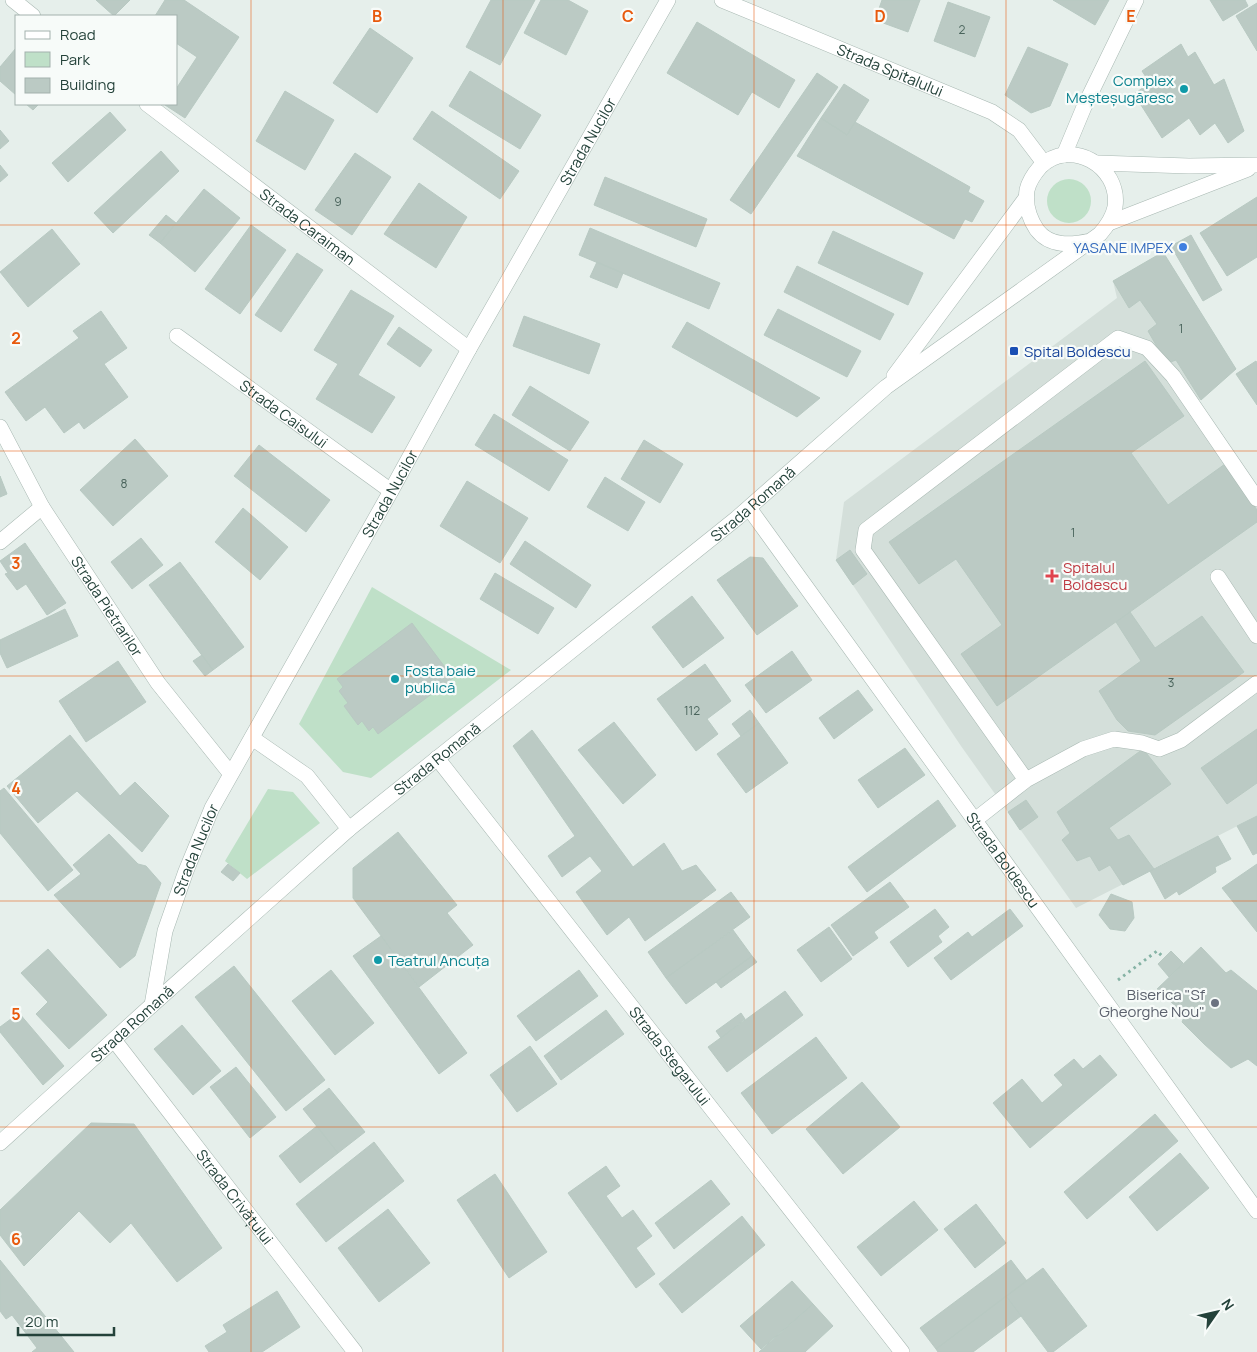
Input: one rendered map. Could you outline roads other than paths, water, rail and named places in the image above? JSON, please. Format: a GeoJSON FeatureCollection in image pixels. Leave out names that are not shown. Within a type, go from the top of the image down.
{"type":"FeatureCollection","features":[{"type":"Feature","properties":{"kind":"street"},"geometry":{"type":"LineString","coordinates":[[13,0],[32,15]]}},
{"type":"Feature","properties":{"kind":"street","name":"Strada Nucilor"},"geometry":{"type":"LineString","coordinates":[[152,1005],[165,931],[186,871],[208,817],[230,773],[252,738],[469,349],[668,0]]}},
{"type":"Feature","properties":{"kind":"street","name":"Strada Spitalului"},"geometry":{"type":"LineString","coordinates":[[722,0],[992,112],[1019,130],[1044,163]]}},
{"type":"Feature","properties":{"kind":"street"},"geometry":{"type":"LineString","coordinates":[[1064,155],[1084,107],[1136,0]]}},
{"type":"Feature","properties":{"kind":"street","name":"Strada Caraiman"},"geometry":{"type":"LineString","coordinates":[[148,105],[469,349]]}},
{"type":"Feature","properties":{"kind":"street"},"geometry":{"type":"LineString","coordinates":[[1097,163],[1109,176],[1115,192],[1115,208],[1109,223],[1100,234],[1090,241],[1069,245],[1053,242],[1038,231],[1028,215],[1026,198],[1028,185],[1034,173],[1044,163],[1053,158],[1064,155],[1081,156],[1097,163],[1189,166],[1257,165]]}},
{"type":"Feature","properties":{"kind":"street"},"geometry":{"type":"LineString","coordinates":[[1109,223],[1257,165]]}},
{"type":"Feature","properties":{"kind":"street","name":"Strada Romană"},"geometry":{"type":"LineString","coordinates":[[886,387],[1026,198]]}},
{"type":"Feature","properties":{"kind":"street","name":"Strada Romană"},"geometry":{"type":"LineString","coordinates":[[0,1144],[349,829],[748,508],[886,387],[1090,241]]}},
{"type":"Feature","properties":{"kind":"street","name":"Strada Caisului"},"geometry":{"type":"LineString","coordinates":[[177,336],[391,491]]}},
{"type":"Feature","properties":{"kind":"street"},"geometry":{"type":"LineString","coordinates":[[1026,780],[863,550],[866,530],[1118,338],[1147,348],[1173,376],[1257,499]]}},
{"type":"Feature","properties":{"kind":"street","name":"Strada Pietrarilor"},"geometry":{"type":"LineString","coordinates":[[0,427],[42,508],[158,683],[230,773]]}},
{"type":"Feature","properties":{"kind":"street"},"geometry":{"type":"LineString","coordinates":[[0,542],[42,508]]}},
{"type":"Feature","properties":{"kind":"street","name":"Strada Boldescu"},"geometry":{"type":"LineString","coordinates":[[748,508],[1257,1211]]}},
{"type":"Feature","properties":{"kind":"street"},"geometry":{"type":"LineString","coordinates":[[1218,577],[1257,636]]}},
{"type":"Feature","properties":{"kind":"street"},"geometry":{"type":"LineString","coordinates":[[975,820],[1026,780],[1083,749],[1114,739],[1142,743],[1158,749],[1182,740],[1257,683]]}},
{"type":"Feature","properties":{"kind":"street"},"geometry":{"type":"LineString","coordinates":[[252,738],[307,776],[349,829]]}},
{"type":"Feature","properties":{"kind":"street","name":"Strada Stegarului"},"geometry":{"type":"LineString","coordinates":[[437,758],[902,1352]]}},
{"type":"Feature","properties":{"kind":"street","name":"Strada Crivățului"},"geometry":{"type":"LineString","coordinates":[[114,1040],[355,1352]]}},
{"type":"Feature","properties":{"kind":"place","name":"Complex Meșteșugăresc"},"geometry":{"type":"Point","coordinates":[1184,89]}},
{"type":"Feature","properties":{"kind":"place","name":"YASANE IMPEX"},"geometry":{"type":"Point","coordinates":[1183,247]}},
{"type":"Feature","properties":{"kind":"place","name":"Spital Boldescu"},"geometry":{"type":"Point","coordinates":[1014,351]}},
{"type":"Feature","properties":{"kind":"place","name":"Spitalul Boldescu"},"geometry":{"type":"Point","coordinates":[1052,576]}},
{"type":"Feature","properties":{"kind":"place","name":"Fosta baie publică"},"geometry":{"type":"Point","coordinates":[395,679]}},
{"type":"Feature","properties":{"kind":"place","name":"Teatrul Ancuța"},"geometry":{"type":"Point","coordinates":[378,960]}},
{"type":"Feature","properties":{"kind":"place","name":"Biserica \"Sf Gheorghe Nou\""},"geometry":{"type":"Point","coordinates":[1215,1003]}}]}
